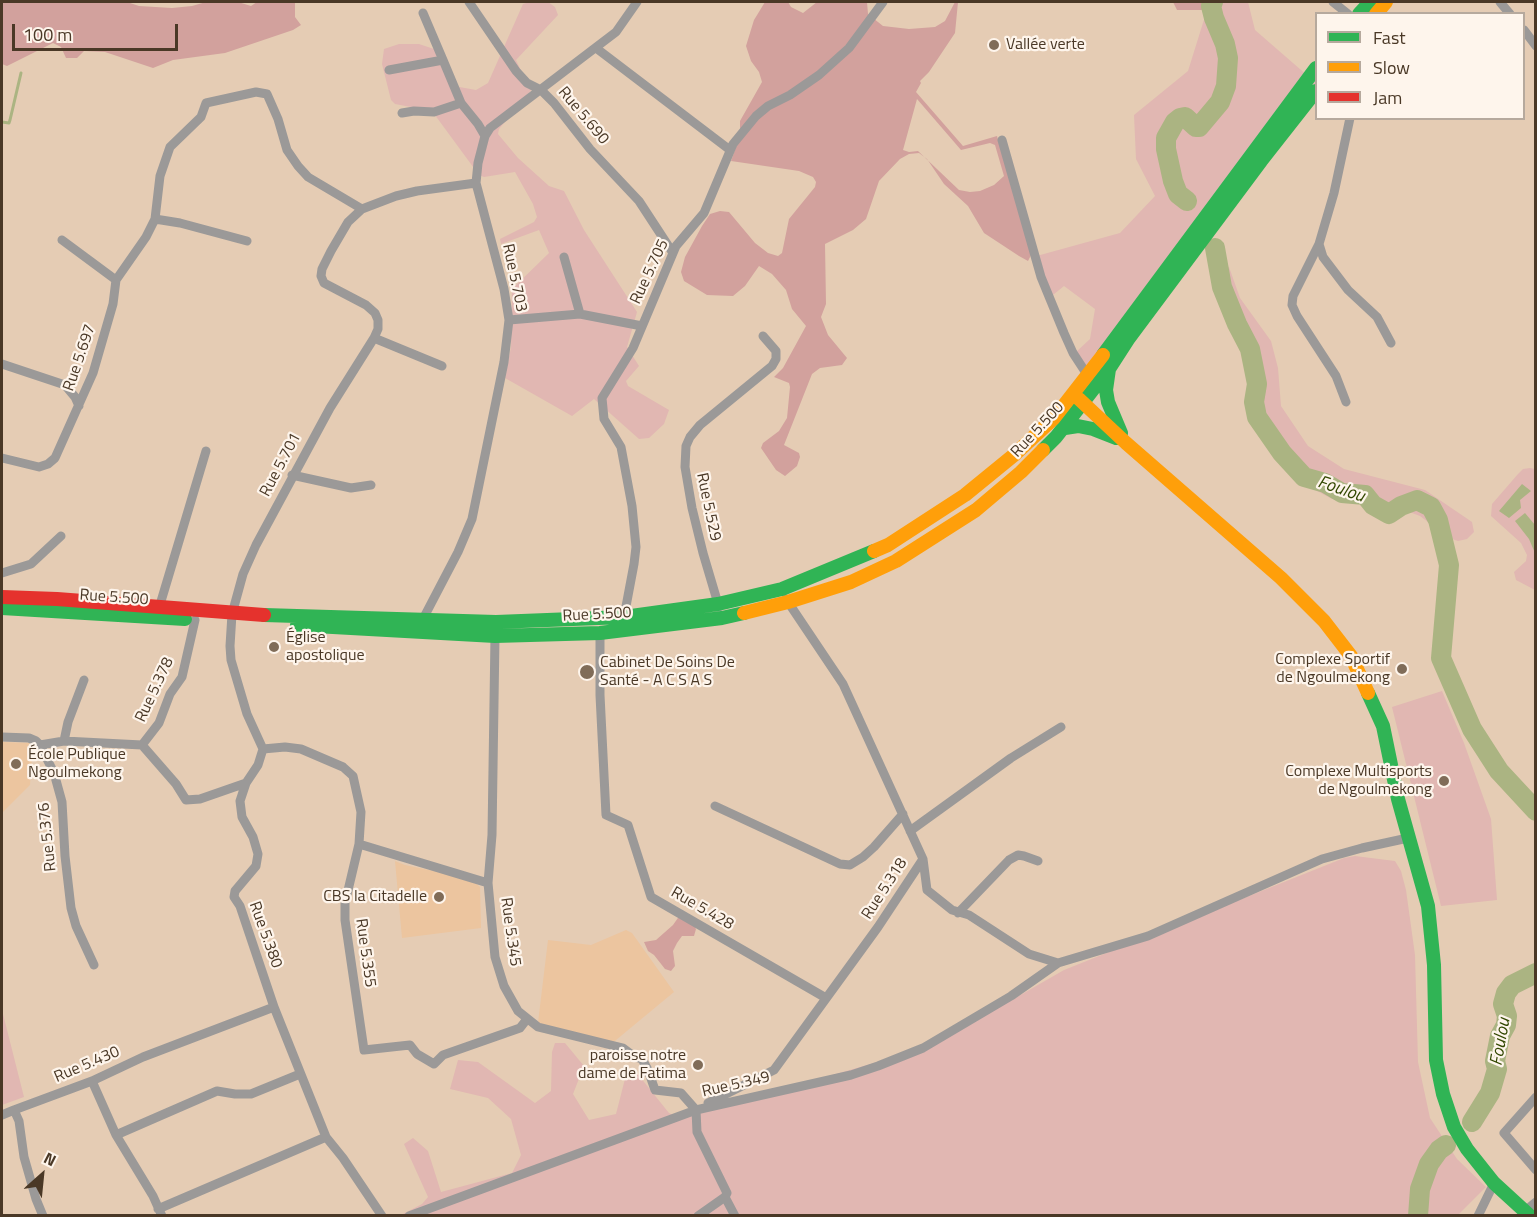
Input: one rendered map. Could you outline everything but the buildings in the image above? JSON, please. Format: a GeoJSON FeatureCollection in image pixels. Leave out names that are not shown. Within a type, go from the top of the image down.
{"type":"FeatureCollection","features":[{"type":"Feature","properties":{"kind":"main road"},"geometry":{"type":"LineString","coordinates":[[1126,443],[1108,402],[1106,363],[1315,71]]}},
{"type":"Feature","properties":{"kind":"main road"},"geometry":{"type":"LineString","coordinates":[[1106,363],[1128,338],[1261,160],[1315,93]]}},
{"type":"Feature","properties":{"kind":"main road","name":"Rue 5.500"},"geometry":{"type":"LineString","coordinates":[[2,608],[195,620],[232,618],[423,619],[496,622],[624,617],[785,595],[851,582],[896,561],[940,535],[976,510],[1015,478],[1065,428],[1088,376],[1106,363]]}},
{"type":"Feature","properties":{"kind":"main road","name":"Rue 5.500"},"geometry":{"type":"LineString","coordinates":[[2,597],[159,608],[232,618],[495,636],[600,633],[675,626],[757,611],[888,545],[965,495],[1079,399],[1106,363]]}},
{"type":"Feature","properties":{"kind":"main road"},"geometry":{"type":"LineString","coordinates":[[1079,399],[1281,578],[1324,621],[1351,656],[1383,726],[1398,800],[1428,906],[1434,965],[1436,1060],[1443,1094],[1454,1127],[1467,1149],[1494,1183],[1530,1210]]}},
{"type":"Feature","properties":{"kind":"main road"},"geometry":{"type":"LineString","coordinates":[[1065,428],[1078,426],[1093,429],[1126,443]]}},
{"type":"Feature","properties":{"kind":"street","name":"Rue 5.690"},"geometry":{"type":"LineString","coordinates":[[469,2],[516,71],[527,83],[541,90],[554,103],[590,149],[639,201],[673,253]]}},
{"type":"Feature","properties":{"kind":"street"},"geometry":{"type":"LineString","coordinates":[[423,13],[461,103],[485,136],[490,128],[616,32],[637,2]]}},
{"type":"Feature","properties":{"kind":"street","name":"Rue 5.705"},"geometry":{"type":"LineString","coordinates":[[624,617],[636,547],[632,506],[621,447],[604,419],[602,398],[633,348],[676,246],[704,213],[730,150],[756,116],[768,106],[790,95],[819,75],[849,48],[883,2]]}},
{"type":"Feature","properties":{"kind":"street"},"geometry":{"type":"LineString","coordinates":[[1333,2],[1346,12]]}},
{"type":"Feature","properties":{"kind":"street"},"geometry":{"type":"LineString","coordinates":[[1525,31],[1536,46]]}},
{"type":"Feature","properties":{"kind":"street"},"geometry":{"type":"LineString","coordinates":[[596,48],[730,150]]}},
{"type":"Feature","properties":{"kind":"street"},"geometry":{"type":"LineString","coordinates":[[389,70],[443,60]]}},
{"type":"Feature","properties":{"kind":"street","name":"Rue 5.697"},"geometry":{"type":"LineString","coordinates":[[2,458],[30,466],[48,464],[61,448],[93,373],[113,304],[116,279],[146,237],[155,219],[160,176],[170,147],[201,117],[206,103],[256,92],[267,94],[287,150],[298,166],[308,177],[362,209]]}},
{"type":"Feature","properties":{"kind":"street"},"geometry":{"type":"LineString","coordinates":[[402,113],[434,112],[461,103]]}},
{"type":"Feature","properties":{"kind":"street"},"geometry":{"type":"LineString","coordinates":[[1346,402],[1336,376],[1292,305],[1293,296],[1319,244],[1334,193],[1350,120]]}},
{"type":"Feature","properties":{"kind":"street","name":"Rue 5.703"},"geometry":{"type":"LineString","coordinates":[[423,619],[458,552],[472,519],[504,362],[509,320],[504,290],[476,183],[485,136]]}},
{"type":"Feature","properties":{"kind":"street"},"geometry":{"type":"LineString","coordinates":[[1002,140],[1041,277],[1073,353],[1088,376]]}},
{"type":"Feature","properties":{"kind":"street"},"geometry":{"type":"LineString","coordinates":[[442,366],[374,338],[378,329],[375,313],[366,305],[324,284],[321,276],[322,268],[348,222],[362,209],[417,191],[476,183]]}},
{"type":"Feature","properties":{"kind":"street"},"geometry":{"type":"LineString","coordinates":[[155,219],[180,223],[247,241]]}},
{"type":"Feature","properties":{"kind":"street"},"geometry":{"type":"LineString","coordinates":[[62,240],[116,279]]}},
{"type":"Feature","properties":{"kind":"street"},"geometry":{"type":"LineString","coordinates":[[1319,244],[1323,257],[1348,290],[1377,317],[1391,343]]}},
{"type":"Feature","properties":{"kind":"street"},"geometry":{"type":"LineString","coordinates":[[564,257],[580,314]]}},
{"type":"Feature","properties":{"kind":"street"},"geometry":{"type":"LineString","coordinates":[[509,320],[580,314],[642,326]]}},
{"type":"Feature","properties":{"kind":"street","name":"Rue 5.529"},"geometry":{"type":"LineString","coordinates":[[722,618],[692,508],[685,467],[687,446],[690,437],[700,426],[772,366],[776,359],[776,351],[763,336]]}},
{"type":"Feature","properties":{"kind":"street","name":"Rue 5.701"},"geometry":{"type":"LineString","coordinates":[[232,618],[243,574],[292,476],[330,408],[374,338]]}},
{"type":"Feature","properties":{"kind":"street"},"geometry":{"type":"LineString","coordinates":[[2,364],[65,385],[79,406]]}},
{"type":"Feature","properties":{"kind":"street"},"geometry":{"type":"LineString","coordinates":[[159,608],[206,451]]}},
{"type":"Feature","properties":{"kind":"street"},"geometry":{"type":"LineString","coordinates":[[292,476],[351,488],[371,485]]}},
{"type":"Feature","properties":{"kind":"street"},"geometry":{"type":"LineString","coordinates":[[2,573],[31,564],[61,536]]}},
{"type":"Feature","properties":{"kind":"street","name":"Rue 5.318"},"geometry":{"type":"LineString","coordinates":[[696,1110],[774,1070],[878,927],[923,858],[843,684],[785,595]]}},
{"type":"Feature","properties":{"kind":"street"},"geometry":{"type":"LineString","coordinates":[[232,618],[231,660],[247,714],[263,749]]}},
{"type":"Feature","properties":{"kind":"street","name":"Rue 5.378"},"geometry":{"type":"LineString","coordinates":[[195,620],[182,676],[170,694],[159,723],[142,745],[176,784],[186,800],[200,799],[246,783]]}},
{"type":"Feature","properties":{"kind":"street","name":"Rue 5.428"},"geometry":{"type":"LineString","coordinates":[[600,633],[600,695],[606,815],[628,825],[651,897],[826,998]]}},
{"type":"Feature","properties":{"kind":"street","name":"Rue 5.345"},"geometry":{"type":"LineString","coordinates":[[495,636],[492,835],[488,883],[495,957],[504,986],[518,1011],[538,1027],[623,1048],[642,1059],[655,1090],[681,1093],[696,1110]]}},
{"type":"Feature","properties":{"kind":"street"},"geometry":{"type":"LineString","coordinates":[[64,741],[84,680]]}},
{"type":"Feature","properties":{"kind":"street"},"geometry":{"type":"LineString","coordinates":[[910,831],[1011,758],[1061,727]]}},
{"type":"Feature","properties":{"kind":"street"},"geometry":{"type":"LineString","coordinates":[[2,738],[29,738],[40,745],[64,741],[142,745]]}},
{"type":"Feature","properties":{"kind":"street","name":"Rue 5.376"},"geometry":{"type":"LineString","coordinates":[[40,745],[54,773],[62,802],[64,856],[74,918],[94,965]]}},
{"type":"Feature","properties":{"kind":"street","name":"Rue 5.355"},"geometry":{"type":"LineString","coordinates":[[263,749],[285,747],[313,753],[343,767],[353,776],[361,812],[359,844],[345,903],[345,920],[364,1050],[410,1045],[417,1054],[434,1064],[443,1055],[520,1028],[527,1019]]}},
{"type":"Feature","properties":{"kind":"street","name":"Rue 5.380"},"geometry":{"type":"LineString","coordinates":[[263,749],[258,765],[246,783],[240,801],[242,817],[253,837],[258,854],[256,866],[235,891],[234,897],[240,906],[274,1007],[326,1137],[344,1158],[382,1215]]}},
{"type":"Feature","properties":{"kind":"street"},"geometry":{"type":"LineString","coordinates":[[715,806],[840,864],[850,865],[874,848],[903,814]]}},
{"type":"Feature","properties":{"kind":"street","name":"Rue 5.349"},"geometry":{"type":"LineString","coordinates":[[409,1215],[696,1110],[851,1075],[923,1048],[1011,996],[1058,963],[1148,936],[1322,859],[1408,838]]}},
{"type":"Feature","properties":{"kind":"street"},"geometry":{"type":"LineString","coordinates":[[359,844],[488,883]]}},
{"type":"Feature","properties":{"kind":"street"},"geometry":{"type":"LineString","coordinates":[[958,913],[1009,860],[1018,855],[1038,861]]}},
{"type":"Feature","properties":{"kind":"street"},"geometry":{"type":"LineString","coordinates":[[923,858],[927,890],[958,913],[969,915],[1029,954],[1058,963]]}},
{"type":"Feature","properties":{"kind":"street","name":"Rue 5.430"},"geometry":{"type":"LineString","coordinates":[[2,1115],[92,1081],[143,1057],[274,1007]]}},
{"type":"Feature","properties":{"kind":"street"},"geometry":{"type":"LineString","coordinates":[[116,1135],[217,1091],[235,1095],[251,1094],[300,1074]]}},
{"type":"Feature","properties":{"kind":"street"},"geometry":{"type":"LineString","coordinates":[[92,1081],[116,1135],[153,1196],[160,1212],[326,1137]]}},
{"type":"Feature","properties":{"kind":"street"},"geometry":{"type":"LineString","coordinates":[[1536,1097],[1518,1114],[1504,1133],[1536,1170]]}},
{"type":"Feature","properties":{"kind":"street"},"geometry":{"type":"LineString","coordinates":[[14,1110],[19,1121],[24,1157],[42,1215]]}},
{"type":"Feature","properties":{"kind":"street"},"geometry":{"type":"LineString","coordinates":[[696,1110],[697,1132],[727,1193],[725,1197],[698,1215]]}},
{"type":"Feature","properties":{"kind":"street"},"geometry":{"type":"LineString","coordinates":[[1478,1215],[1494,1183]]}},
{"type":"Feature","properties":{"kind":"street"},"geometry":{"type":"LineString","coordinates":[[725,1197],[735,1215]]}},
{"type":"Feature","properties":{"kind":"shaded area"},"geometry":{"type":"Polygon","coordinates":[[[2,2],[127,2],[139,6],[172,8],[206,2],[238,2],[251,6],[257,2],[295,2],[295,17],[301,25],[293,30],[225,53],[173,60],[153,68],[105,52],[84,51],[77,58],[66,58],[61,47],[53,43],[7,66],[2,64],[2,2]]]}},
{"type":"Feature","properties":{"kind":"shaded area"},"geometry":{"type":"Polygon","coordinates":[[[548,2],[555,7],[558,15],[516,60],[527,83],[533,88],[499,129],[498,134],[518,158],[549,186],[564,191],[584,230],[637,312],[627,347],[639,366],[626,381],[628,386],[669,410],[664,424],[649,438],[639,439],[594,399],[572,416],[505,378],[511,347],[512,289],[549,253],[539,230],[501,244],[500,239],[534,222],[537,217],[533,204],[515,172],[484,177],[479,175],[432,111],[395,104],[391,100],[382,64],[384,49],[399,44],[419,44],[434,49],[454,86],[476,90],[488,83],[523,4],[548,2]]]}},
{"type":"Feature","properties":{"kind":"shaded area"},"geometry":{"type":"Polygon","coordinates":[[[765,2],[788,2],[791,7],[803,13],[817,2],[867,2],[868,14],[883,26],[909,29],[935,27],[945,21],[955,2],[958,2],[955,33],[929,72],[920,81],[916,92],[963,146],[997,136],[1031,255],[1028,261],[984,233],[968,206],[944,184],[928,161],[959,190],[980,191],[994,185],[1004,176],[995,145],[990,143],[961,150],[917,99],[903,150],[918,151],[924,157],[919,153],[909,154],[900,159],[879,181],[866,219],[853,230],[825,244],[826,304],[821,317],[828,335],[847,358],[842,365],[820,368],[812,374],[784,445],[799,453],[800,457],[797,466],[785,476],[776,470],[761,448],[763,443],[779,431],[787,418],[789,383],[774,377],[783,368],[806,326],[792,309],[786,290],[772,274],[759,266],[745,286],[733,296],[707,295],[684,281],[681,272],[685,257],[702,226],[710,214],[720,211],[729,212],[755,243],[768,253],[778,256],[782,253],[789,219],[815,187],[816,182],[813,177],[799,171],[731,161],[740,136],[740,121],[762,82],[746,46],[754,20],[765,2]]]}},
{"type":"Feature","properties":{"kind":"shaded area"},"geometry":{"type":"Polygon","coordinates":[[[1173,2],[1220,2],[1207,10],[1177,10],[1173,2]]]}},
{"type":"Feature","properties":{"kind":"shaded area"},"geometry":{"type":"Polygon","coordinates":[[[1220,2],[1248,2],[1255,30],[1315,82],[1315,92],[1088,377],[1075,353],[1090,339],[1095,309],[1064,286],[1048,299],[1033,257],[1120,233],[1155,196],[1136,159],[1134,115],[1188,71],[1207,10],[1220,2]]]}},
{"type":"Feature","properties":{"kind":"shaded area"},"geometry":{"type":"Polygon","coordinates":[[[1217,267],[1229,267],[1240,298],[1271,341],[1278,368],[1281,406],[1308,446],[1344,469],[1425,490],[1472,522],[1474,532],[1467,539],[1458,541],[1449,538],[1420,516],[1404,510],[1332,499],[1308,486],[1280,464],[1259,434],[1255,402],[1243,358],[1214,284],[1212,275],[1217,267]]]}},
{"type":"Feature","properties":{"kind":"shaded area"},"geometry":{"type":"Polygon","coordinates":[[[1523,469],[1535,469],[1535,590],[1516,580],[1514,572],[1526,561],[1527,555],[1521,543],[1491,516],[1492,504],[1523,469]]]}},
{"type":"Feature","properties":{"kind":"shaded area"},"geometry":{"type":"Polygon","coordinates":[[[1522,484],[1531,491],[1520,500],[1521,508],[1509,518],[1499,511],[1522,484]]]}},
{"type":"Feature","properties":{"kind":"shaded area"},"geometry":{"type":"Polygon","coordinates":[[[1525,513],[1535,525],[1535,553],[1529,539],[1515,521],[1525,513]]]}},
{"type":"Feature","properties":{"kind":"shaded area","name":"Complexe Multisports de Ngoulmekong"},"geometry":{"type":"Polygon","coordinates":[[[1442,691],[1464,743],[1491,819],[1497,900],[1441,906],[1392,707],[1442,691]]]}},
{"type":"Feature","properties":{"kind":"shaded area","name":"École Publique Ngoulmekong"},"geometry":{"type":"Polygon","coordinates":[[[2,742],[33,743],[30,785],[2,813],[2,742]]]}},
{"type":"Feature","properties":{"kind":"shaded area"},"geometry":{"type":"Polygon","coordinates":[[[1355,856],[1395,861],[1401,871],[1406,890],[1415,955],[1418,1062],[1430,1118],[1457,1159],[1486,1187],[1457,1216],[399,1216],[422,1204],[428,1197],[404,1144],[413,1138],[428,1151],[441,1192],[512,1173],[521,1155],[511,1119],[488,1098],[450,1089],[458,1060],[478,1062],[535,1103],[551,1091],[552,1052],[555,1043],[565,1043],[584,1066],[573,1094],[589,1120],[616,1114],[626,1075],[636,1072],[669,1113],[679,1118],[689,1116],[930,1047],[1064,970],[1344,858],[1355,856]]]}},
{"type":"Feature","properties":{"kind":"shaded area","name":"CBS la Citadelle"},"geometry":{"type":"Polygon","coordinates":[[[395,861],[472,879],[480,887],[481,928],[402,938],[395,861]]]}},
{"type":"Feature","properties":{"kind":"shaded area"},"geometry":{"type":"Polygon","coordinates":[[[680,915],[696,929],[694,936],[682,936],[677,943],[673,951],[675,966],[671,971],[665,969],[648,951],[644,942],[656,940],[673,925],[680,915]]]}},
{"type":"Feature","properties":{"kind":"shaded area"},"geometry":{"type":"Polygon","coordinates":[[[626,930],[632,933],[674,992],[610,1045],[537,1031],[548,940],[591,945],[626,930]]]}},
{"type":"Feature","properties":{"kind":"shaded area"},"geometry":{"type":"Polygon","coordinates":[[[2,1010],[24,1097],[2,1105],[2,1010]]]}},
{"type":"Feature","properties":{"kind":"waterway","name":"Foulou"},"geometry":{"type":"LineString","coordinates":[[1187,201],[1178,194],[1173,181],[1166,138],[1175,122],[1180,118],[1185,117],[1199,127],[1220,102],[1226,86],[1228,58],[1214,18],[1211,6],[1213,2]]}},
{"type":"Feature","properties":{"kind":"waterway"},"geometry":{"type":"LineString","coordinates":[[2,122],[9,123],[21,73]]}},
{"type":"Feature","properties":{"kind":"waterway","name":"Foulou"},"geometry":{"type":"LineString","coordinates":[[1215,248],[1222,287],[1250,349],[1257,384],[1254,402],[1257,417],[1282,453],[1304,477],[1325,483],[1342,493],[1365,495],[1373,505],[1389,514],[1417,500],[1431,507],[1438,520],[1449,565],[1441,658],[1472,729],[1499,771],[1536,811]]}},
{"type":"Feature","properties":{"kind":"waterway","name":"Foulou"},"geometry":{"type":"LineString","coordinates":[[1472,1122],[1490,1093],[1497,1069],[1495,1061],[1500,1036],[1506,1025],[1507,1016],[1503,1004],[1506,993],[1512,985],[1536,973]]}},
{"type":"Feature","properties":{"kind":"waterway","name":"Foulou"},"geometry":{"type":"LineString","coordinates":[[1418,1216],[1420,1189],[1429,1164],[1439,1150],[1446,1145]]}},
{"type":"Feature","properties":{"kind":"traffic: fast"},"geometry":{"type":"LineString","coordinates":[[1361,12],[1370,2]]}},
{"type":"Feature","properties":{"kind":"traffic: fast"},"geometry":{"type":"LineString","coordinates":[[1103,355],[1315,69]]}},
{"type":"Feature","properties":{"kind":"traffic: fast"},"geometry":{"type":"LineString","coordinates":[[1121,433],[1108,402],[1106,390],[1109,369],[1129,338],[1315,92]]}},
{"type":"Feature","properties":{"kind":"traffic: fast"},"geometry":{"type":"LineString","coordinates":[[1043,450],[1056,437],[1109,369]]}},
{"type":"Feature","properties":{"kind":"traffic: fast"},"geometry":{"type":"LineString","coordinates":[[1065,428],[1078,426],[1116,438]]}},
{"type":"Feature","properties":{"kind":"traffic: fast"},"geometry":{"type":"LineString","coordinates":[[264,615],[496,622],[624,617],[718,604],[782,589],[874,551]]}},
{"type":"Feature","properties":{"kind":"traffic: fast"},"geometry":{"type":"LineString","coordinates":[[2,608],[185,619]]}},
{"type":"Feature","properties":{"kind":"traffic: fast"},"geometry":{"type":"LineString","coordinates":[[297,625],[495,636],[600,633],[722,618],[744,613]]}},
{"type":"Feature","properties":{"kind":"traffic: fast"},"geometry":{"type":"LineString","coordinates":[[1368,693],[1383,726],[1398,799],[1428,906],[1434,965],[1436,1060],[1443,1094],[1454,1127],[1467,1149],[1494,1183],[1530,1216]]}},
{"type":"Feature","properties":{"kind":"traffic: slow"},"geometry":{"type":"LineString","coordinates":[[1378,12],[1386,2]]}},
{"type":"Feature","properties":{"kind":"traffic: slow"},"geometry":{"type":"LineString","coordinates":[[874,551],[888,545],[965,495],[1014,455],[1054,418],[1103,355]]}},
{"type":"Feature","properties":{"kind":"traffic: slow"},"geometry":{"type":"LineString","coordinates":[[1079,399],[1281,578],[1324,621],[1351,656],[1368,693]]}},
{"type":"Feature","properties":{"kind":"traffic: slow"},"geometry":{"type":"LineString","coordinates":[[744,613],[851,582],[896,561],[976,510],[1043,450]]}},
{"type":"Feature","properties":{"kind":"traffic: jam"},"geometry":{"type":"LineString","coordinates":[[2,597],[264,615]]}},
{"type":"Feature","properties":{"kind":"place","name":"Vallée verte"},"geometry":{"type":"Point","coordinates":[994,45]}},
{"type":"Feature","properties":{"kind":"place","name":"Église apostolique"},"geometry":{"type":"Point","coordinates":[274,647]}},
{"type":"Feature","properties":{"kind":"place","name":"Complexe Sportif de Ngoulmekong"},"geometry":{"type":"Point","coordinates":[1402,669]}},
{"type":"Feature","properties":{"kind":"place","name":"Cabinet De Soins De Santé - A C S A S"},"geometry":{"type":"Point","coordinates":[587,672]}},
{"type":"Feature","properties":{"kind":"place","name":"École Publique Ngoulmekong"},"geometry":{"type":"Point","coordinates":[16,764]}},
{"type":"Feature","properties":{"kind":"place","name":"Complexe Multisports de Ngoulmekong"},"geometry":{"type":"Point","coordinates":[1444,781]}},
{"type":"Feature","properties":{"kind":"place","name":"CBS la Citadelle"},"geometry":{"type":"Point","coordinates":[439,897]}},
{"type":"Feature","properties":{"kind":"place","name":"paroisse notre dame de Fatima"},"geometry":{"type":"Point","coordinates":[698,1065]}}]}
